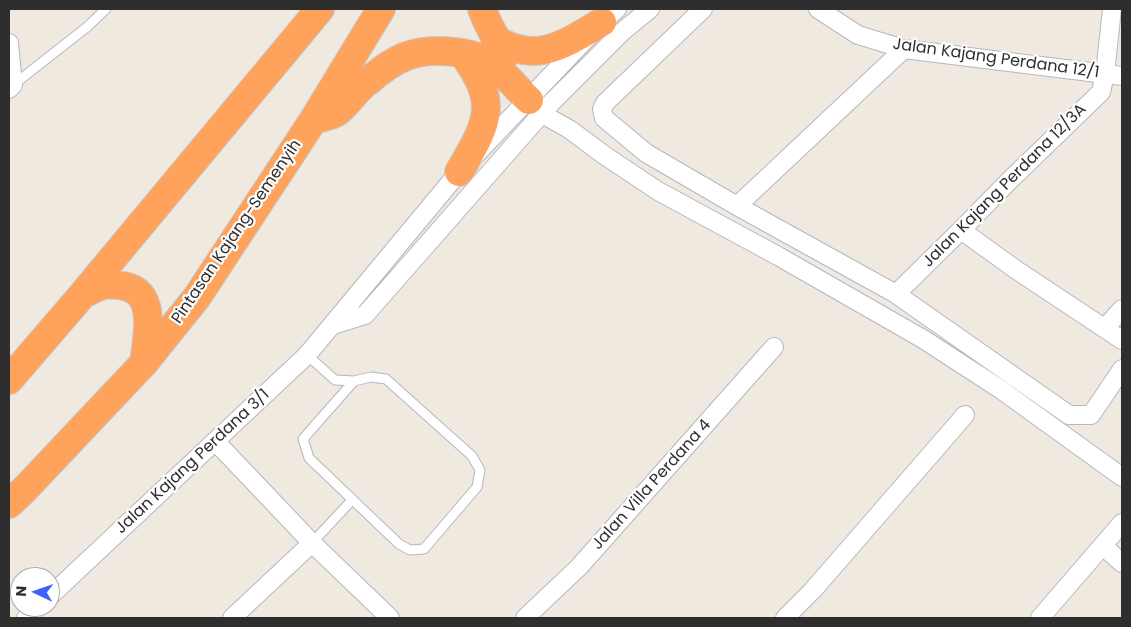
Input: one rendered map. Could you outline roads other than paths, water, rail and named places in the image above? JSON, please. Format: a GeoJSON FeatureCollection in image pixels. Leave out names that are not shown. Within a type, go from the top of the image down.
{"type":"FeatureCollection","features":[{"type":"Feature","properties":{"kind":"highway"},"geometry":{"type":"LineString","coordinates":[[9,380],[320,9]]}},
{"type":"Feature","properties":{"kind":"highway","name":"Pintasan Kajang-Semenyih"},"geometry":{"type":"LineString","coordinates":[[9,504],[144,363],[197,297],[314,119],[381,9]]}},
{"type":"Feature","properties":{"kind":"highway"},"geometry":{"type":"LineString","coordinates":[[482,9],[488,27],[495,39],[540,102]]}},
{"type":"Feature","properties":{"kind":"highway"},"geometry":{"type":"LineString","coordinates":[[495,39],[517,50],[542,51],[565,44],[609,16]]}},
{"type":"Feature","properties":{"kind":"highway"},"geometry":{"type":"LineString","coordinates":[[314,119],[339,111],[365,83],[400,57],[433,50],[462,53],[483,59],[540,102]]}},
{"type":"Feature","properties":{"kind":"highway"},"geometry":{"type":"LineString","coordinates":[[459,172],[482,133],[486,105],[479,77],[462,53]]}},
{"type":"Feature","properties":{"kind":"highway"},"geometry":{"type":"LineString","coordinates":[[83,294],[105,285],[119,285],[132,288],[142,296],[147,308],[148,322],[144,363]]}},
{"type":"Feature","properties":{"kind":"street"},"geometry":{"type":"LineString","coordinates":[[540,102],[650,9]]}},
{"type":"Feature","properties":{"kind":"street"},"geometry":{"type":"LineString","coordinates":[[703,9],[605,103],[602,109],[604,118],[646,153],[896,294],[1070,415],[1091,415],[1122,369]]}},
{"type":"Feature","properties":{"kind":"street","name":"Jalan Kajang Perdana 12/1"},"geometry":{"type":"LineString","coordinates":[[818,9],[858,35],[904,49],[1114,75]]}},
{"type":"Feature","properties":{"kind":"street","name":"Jalan Kajang Perdana 12/3A"},"geometry":{"type":"LineString","coordinates":[[896,294],[1008,181],[1101,92],[1114,75],[1112,9]]}},
{"type":"Feature","properties":{"kind":"street"},"geometry":{"type":"LineString","coordinates":[[333,325],[365,315],[609,16]]}},
{"type":"Feature","properties":{"kind":"street"},"geometry":{"type":"LineString","coordinates":[[9,43],[11,87]]}},
{"type":"Feature","properties":{"kind":"street"},"geometry":{"type":"LineString","coordinates":[[737,206],[904,49]]}},
{"type":"Feature","properties":{"kind":"street"},"geometry":{"type":"LineString","coordinates":[[540,102],[569,128],[604,155],[658,191],[778,256],[923,339],[1000,389],[1122,477]]}},
{"type":"Feature","properties":{"kind":"street","name":"Jalan Kajang Perdana 3/1"},"geometry":{"type":"LineString","coordinates":[[60,587],[307,355],[459,172],[540,102]]}},
{"type":"Feature","properties":{"kind":"street"},"geometry":{"type":"LineString","coordinates":[[961,230],[1015,269],[1122,340]]}},
{"type":"Feature","properties":{"kind":"street"},"geometry":{"type":"LineString","coordinates":[[1105,328],[1122,309]]}},
{"type":"Feature","properties":{"kind":"street","name":"Jalan Villa Perdana 4"},"geometry":{"type":"LineString","coordinates":[[525,618],[579,567],[774,348]]}},
{"type":"Feature","properties":{"kind":"street"},"geometry":{"type":"LineString","coordinates":[[785,618],[813,590],[965,415]]}},
{"type":"Feature","properties":{"kind":"street"},"geometry":{"type":"LineString","coordinates":[[215,441],[384,616]]}},
{"type":"Feature","properties":{"kind":"street"},"geometry":{"type":"LineString","coordinates":[[1040,618],[1122,523]]}},
{"type":"Feature","properties":{"kind":"street"},"geometry":{"type":"LineString","coordinates":[[232,618],[312,543]]}},
{"type":"Feature","properties":{"kind":"street"},"geometry":{"type":"LineString","coordinates":[[1103,546],[1122,563]]}},
{"type":"Feature","properties":{"kind":"lane"},"geometry":{"type":"LineString","coordinates":[[11,87],[87,27],[106,9]]}},
{"type":"Feature","properties":{"kind":"lane"},"geometry":{"type":"LineString","coordinates":[[307,355],[335,380],[354,381],[370,377],[386,379],[472,456],[480,470],[477,487],[424,549],[410,550],[399,544],[309,458],[303,439],[354,381]]}},
{"type":"Feature","properties":{"kind":"lane"},"geometry":{"type":"LineString","coordinates":[[312,543],[352,500]]}}]}
